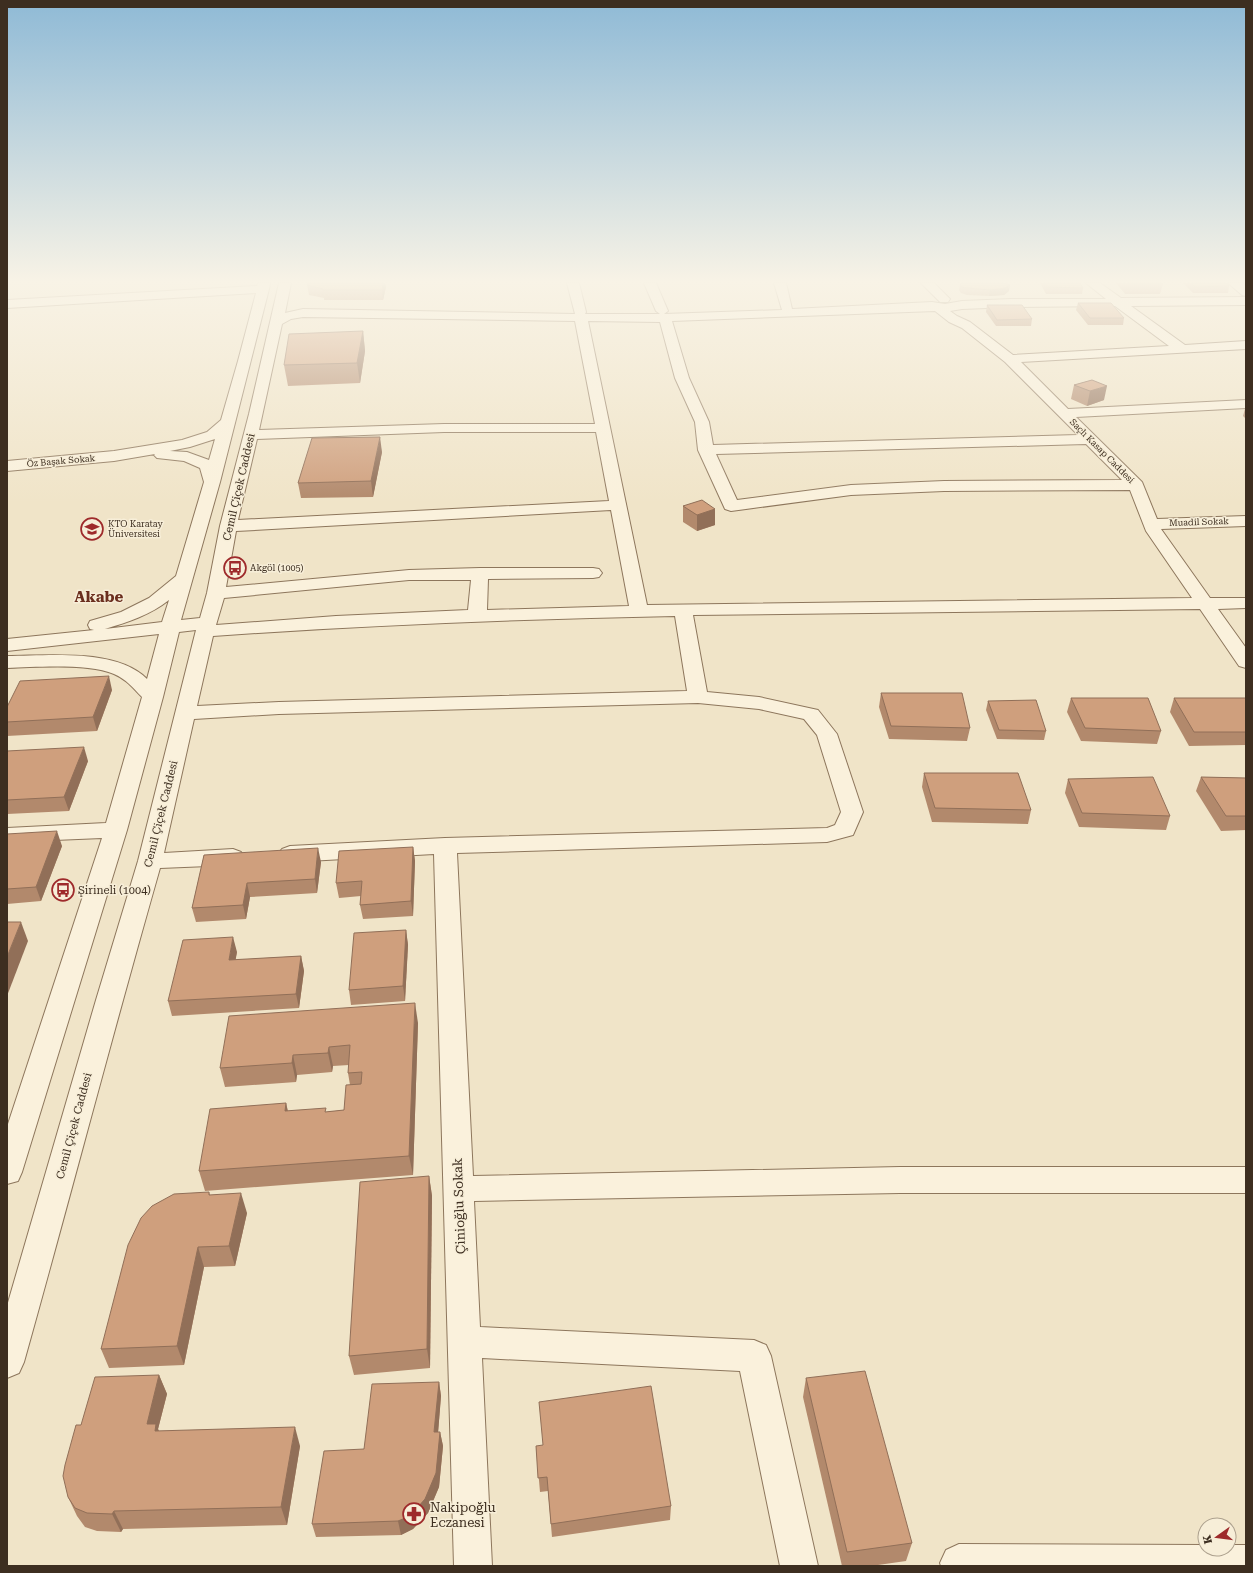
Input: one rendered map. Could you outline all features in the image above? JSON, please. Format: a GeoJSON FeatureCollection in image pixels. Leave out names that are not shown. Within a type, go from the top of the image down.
{"type":"FeatureCollection","features":[{"type":"Feature","properties":{"kind":"street"},"geometry":{"type":"LineString","coordinates":[[7,1172],[116,830],[153,697],[183,579],[212,482],[219,451],[228,422],[256,356]]}},
{"type":"Feature","properties":{"kind":"street","name":"Cemil Çiçek Caddesi"},"geometry":{"type":"LineString","coordinates":[[7,1362],[150,861],[185,713],[216,593],[228,526],[251,435],[268,356]]}},
{"type":"Feature","properties":{"kind":"street"},"geometry":{"type":"LineString","coordinates":[[588,356],[639,611]]}},
{"type":"Feature","properties":{"kind":"street"},"geometry":{"type":"LineString","coordinates":[[676,356],[682,378],[702,422],[706,450],[731,506],[851,490],[944,486],[1136,484]]}},
{"type":"Feature","properties":{"kind":"street","name":"Saçlı Kasap Caddesi"},"geometry":{"type":"LineString","coordinates":[[1007,356],[1136,484],[1154,531],[1246,662]]}},
{"type":"Feature","properties":{"kind":"street"},"geometry":{"type":"LineString","coordinates":[[1010,359],[1050,356]]}},
{"type":"Feature","properties":{"kind":"street"},"geometry":{"type":"LineString","coordinates":[[1065,413],[1246,404]]}},
{"type":"Feature","properties":{"kind":"street"},"geometry":{"type":"LineString","coordinates":[[114,456],[185,444],[212,435],[228,422]]}},
{"type":"Feature","properties":{"kind":"street"},"geometry":{"type":"LineString","coordinates":[[251,435],[444,428],[603,428]]}},
{"type":"Feature","properties":{"kind":"street"},"geometry":{"type":"LineString","coordinates":[[706,450],[1090,439]]}},
{"type":"Feature","properties":{"kind":"street"},"geometry":{"type":"LineString","coordinates":[[114,456],[152,455],[187,457],[207,465],[212,482]]}},
{"type":"Feature","properties":{"kind":"street","name":"Öz Başak Sokak"},"geometry":{"type":"LineString","coordinates":[[7,466],[114,456]]}},
{"type":"Feature","properties":{"kind":"street"},"geometry":{"type":"LineString","coordinates":[[228,526],[618,505]]}},
{"type":"Feature","properties":{"kind":"street","name":"Muadil Sokak"},"geometry":{"type":"LineString","coordinates":[[1151,524],[1246,521]]}},
{"type":"Feature","properties":{"kind":"street"},"geometry":{"type":"LineString","coordinates":[[477,615],[480,573]]}},
{"type":"Feature","properties":{"kind":"street"},"geometry":{"type":"LineString","coordinates":[[216,593],[409,575],[480,573],[593,573]]}},
{"type":"Feature","properties":{"kind":"street"},"geometry":{"type":"LineString","coordinates":[[7,645],[78,630],[128,616],[155,602],[183,579]]}},
{"type":"Feature","properties":{"kind":"street"},"geometry":{"type":"LineString","coordinates":[[7,659],[206,631],[300,624],[477,615],[639,611],[1246,603]]}},
{"type":"Feature","properties":{"kind":"street"},"geometry":{"type":"LineString","coordinates":[[683,611],[698,697]]}},
{"type":"Feature","properties":{"kind":"street"},"geometry":{"type":"LineString","coordinates":[[7,645],[169,635]]}},
{"type":"Feature","properties":{"kind":"street"},"geometry":{"type":"LineString","coordinates":[[7,662],[88,663],[112,667],[131,675],[153,697]]}},
{"type":"Feature","properties":{"kind":"street"},"geometry":{"type":"LineString","coordinates":[[150,861],[445,846],[827,836],[845,830],[852,812],[827,734],[811,714],[759,703],[698,697],[279,708],[185,713]]}},
{"type":"Feature","properties":{"kind":"street"},"geometry":{"type":"LineString","coordinates":[[7,835],[116,830]]}},
{"type":"Feature","properties":{"kind":"street","name":"Çinioğlu Sokak"},"geometry":{"type":"LineString","coordinates":[[445,846],[473,1566]]}},
{"type":"Feature","properties":{"kind":"street"},"geometry":{"type":"LineString","coordinates":[[459,1189],[900,1180],[1246,1180]]}},
{"type":"Feature","properties":{"kind":"street"},"geometry":{"type":"LineString","coordinates":[[464,1342],[754,1356],[799,1566]]}},
{"type":"Feature","properties":{"kind":"street"},"geometry":{"type":"LineString","coordinates":[[960,1566],[959,1563],[1246,1564]]}},
{"type":"Feature","properties":{"kind":"building"},"geometry":{"type":"Polygon","coordinates":[[[285,356],[358,356],[357,363],[284,365],[285,356]]]}},
{"type":"Feature","properties":{"kind":"building"},"geometry":{"type":"Polygon","coordinates":[[[1092,380],[1107,386],[1090,391],[1074,385],[1092,380]]]}},
{"type":"Feature","properties":{"kind":"building"},"geometry":{"type":"Polygon","coordinates":[[[380,437],[371,481],[298,483],[312,438],[380,437]]]}},
{"type":"Feature","properties":{"kind":"building"},"geometry":{"type":"Polygon","coordinates":[[[702,500],[715,509],[697,515],[683,506],[702,500]]]}},
{"type":"Feature","properties":{"kind":"building"},"geometry":{"type":"Polygon","coordinates":[[[109,676],[93,717],[7,722],[7,707],[20,681],[109,676]]]}},
{"type":"Feature","properties":{"kind":"building"},"geometry":{"type":"Polygon","coordinates":[[[881,693],[962,693],[970,728],[891,726],[881,693]]]}},
{"type":"Feature","properties":{"kind":"building"},"geometry":{"type":"Polygon","coordinates":[[[1071,698],[1148,698],[1161,731],[1085,728],[1071,698]]]}},
{"type":"Feature","properties":{"kind":"building"},"geometry":{"type":"Polygon","coordinates":[[[1174,698],[1246,698],[1246,732],[1194,732],[1174,698]]]}},
{"type":"Feature","properties":{"kind":"building"},"geometry":{"type":"Polygon","coordinates":[[[1036,700],[1046,731],[999,730],[988,701],[1036,700]]]}},
{"type":"Feature","properties":{"kind":"building"},"geometry":{"type":"Polygon","coordinates":[[[84,747],[64,797],[7,800],[7,751],[84,747]]]}},
{"type":"Feature","properties":{"kind":"building"},"geometry":{"type":"Polygon","coordinates":[[[924,773],[1018,773],[1031,810],[935,808],[924,773]]]}},
{"type":"Feature","properties":{"kind":"building"},"geometry":{"type":"Polygon","coordinates":[[[1153,777],[1170,816],[1082,813],[1068,779],[1153,777]]]}},
{"type":"Feature","properties":{"kind":"building"},"geometry":{"type":"Polygon","coordinates":[[[1201,777],[1246,778],[1246,816],[1226,816],[1201,777]]]}},
{"type":"Feature","properties":{"kind":"building"},"geometry":{"type":"Polygon","coordinates":[[[57,831],[36,887],[7,889],[7,834],[57,831]]]}},
{"type":"Feature","properties":{"kind":"building"},"geometry":{"type":"Polygon","coordinates":[[[413,847],[411,901],[360,905],[362,881],[336,883],[339,851],[413,847]]]}},
{"type":"Feature","properties":{"kind":"building"},"geometry":{"type":"Polygon","coordinates":[[[318,848],[315,879],[247,883],[243,905],[192,908],[204,855],[318,848]]]}},
{"type":"Feature","properties":{"kind":"building"},"geometry":{"type":"Polygon","coordinates":[[[7,922],[21,922],[7,957],[7,922]]]}},
{"type":"Feature","properties":{"kind":"building"},"geometry":{"type":"Polygon","coordinates":[[[406,930],[403,986],[349,990],[354,933],[406,930]]]}},
{"type":"Feature","properties":{"kind":"building"},"geometry":{"type":"Polygon","coordinates":[[[233,937],[229,960],[301,956],[296,994],[168,1001],[183,940],[233,937]]]}},
{"type":"Feature","properties":{"kind":"building"},"geometry":{"type":"Polygon","coordinates":[[[415,1003],[409,1156],[199,1171],[210,1109],[286,1103],[285,1111],[326,1108],[325,1112],[344,1110],[346,1085],[361,1084],[362,1072],[348,1073],[350,1045],[329,1047],[328,1053],[293,1055],[292,1063],[220,1068],[229,1016],[415,1003]]]}},
{"type":"Feature","properties":{"kind":"building"},"geometry":{"type":"Polygon","coordinates":[[[429,1176],[427,1349],[349,1356],[360,1182],[429,1176]]]}},
{"type":"Feature","properties":{"kind":"building"},"geometry":{"type":"Polygon","coordinates":[[[209,1192],[209,1195],[241,1193],[229,1246],[198,1247],[177,1346],[101,1349],[128,1245],[141,1218],[152,1206],[174,1194],[209,1192]]]}},
{"type":"Feature","properties":{"kind":"building"},"geometry":{"type":"Polygon","coordinates":[[[865,1371],[912,1543],[847,1552],[806,1378],[865,1371]]]}},
{"type":"Feature","properties":{"kind":"building"},"geometry":{"type":"Polygon","coordinates":[[[159,1375],[147,1424],[156,1424],[155,1431],[295,1427],[281,1507],[114,1511],[112,1514],[87,1513],[75,1508],[68,1497],[63,1476],[76,1425],[81,1425],[95,1377],[159,1375]]]}},
{"type":"Feature","properties":{"kind":"building"},"geometry":{"type":"Polygon","coordinates":[[[439,1382],[434,1432],[440,1432],[436,1473],[425,1499],[410,1516],[398,1521],[312,1524],[324,1451],[364,1449],[372,1384],[439,1382]]]}},
{"type":"Feature","properties":{"kind":"building"},"geometry":{"type":"Polygon","coordinates":[[[651,1386],[671,1506],[551,1524],[547,1477],[538,1478],[536,1446],[543,1445],[539,1402],[651,1386]]]}},
{"type":"Feature","properties":{"kind":"place","name":"KTO Karatay Üniversitesi"},"geometry":{"type":"Point","coordinates":[92,529]}},
{"type":"Feature","properties":{"kind":"place","name":"Akgöl (1005)"},"geometry":{"type":"Point","coordinates":[235,568]}},
{"type":"Feature","properties":{"kind":"place","name":"Şirineli (1004)"},"geometry":{"type":"Point","coordinates":[63,890]}},
{"type":"Feature","properties":{"kind":"place","name":"Nakipoğlu Eczanesi"},"geometry":{"type":"Point","coordinates":[414,1514]}},
{"type":"Feature","properties":{"kind":"district","name":"Akabe"},"geometry":{"type":"Point","coordinates":[99,597]}}]}
